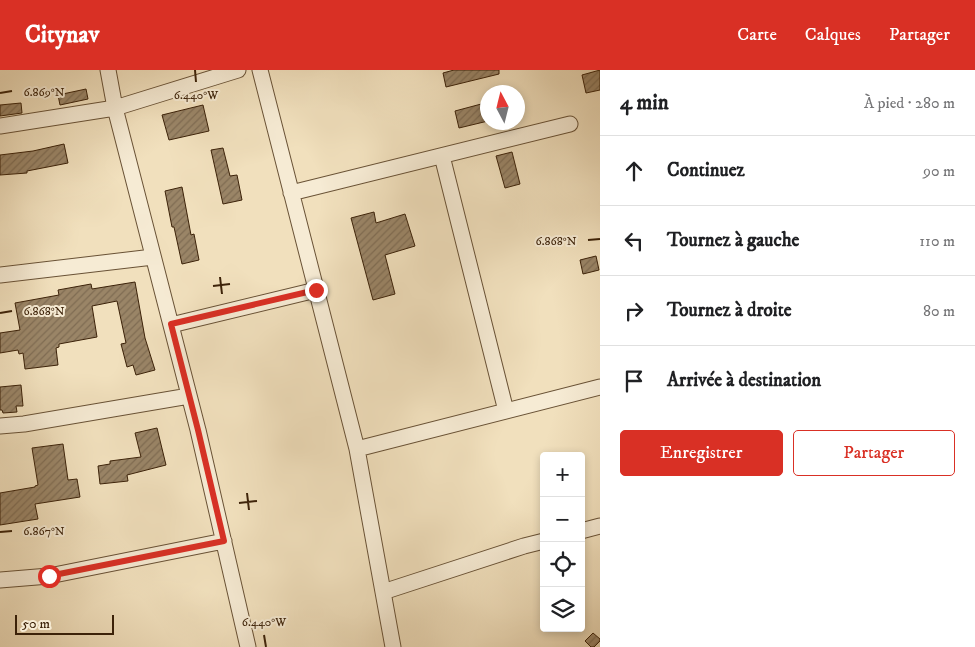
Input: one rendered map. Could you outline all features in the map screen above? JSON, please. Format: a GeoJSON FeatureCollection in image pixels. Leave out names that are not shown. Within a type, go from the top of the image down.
{"type":"FeatureCollection","features":[{"type":"Feature","properties":{"kind":"street"},"geometry":{"type":"LineString","coordinates":[[108,70],[115,108],[189,396],[248,647]]}},
{"type":"Feature","properties":{"kind":"street"},"geometry":{"type":"LineString","coordinates":[[0,126],[115,108],[238,70]]}},
{"type":"Feature","properties":{"kind":"street"},"geometry":{"type":"LineString","coordinates":[[260,70],[357,449],[393,647]]}},
{"type":"Feature","properties":{"kind":"street"},"geometry":{"type":"LineString","coordinates":[[291,194],[570,124]]}},
{"type":"Feature","properties":{"kind":"street"},"geometry":{"type":"LineString","coordinates":[[442,156],[506,411]]}},
{"type":"Feature","properties":{"kind":"street"},"geometry":{"type":"LineString","coordinates":[[0,275],[153,257]]}},
{"type":"Feature","properties":{"kind":"street"},"geometry":{"type":"LineString","coordinates":[[171,324],[316,290]]}},
{"type":"Feature","properties":{"kind":"street"},"geometry":{"type":"LineString","coordinates":[[357,449],[600,387]]}},
{"type":"Feature","properties":{"kind":"street"},"geometry":{"type":"LineString","coordinates":[[0,426],[24,424],[189,396]]}},
{"type":"Feature","properties":{"kind":"street"},"geometry":{"type":"LineString","coordinates":[[585,530],[600,526]]}},
{"type":"Feature","properties":{"kind":"street"},"geometry":{"type":"LineString","coordinates":[[0,580],[49,576],[224,541]]}},
{"type":"Feature","properties":{"kind":"street"},"geometry":{"type":"LineString","coordinates":[[383,592],[540,542]]}},
{"type":"Feature","properties":{"kind":"building"},"geometry":{"type":"Polygon","coordinates":[[[454,70],[499,70],[499,74],[446,87],[443,73],[454,70]]]}},
{"type":"Feature","properties":{"kind":"building"},"geometry":{"type":"Polygon","coordinates":[[[600,70],[600,90],[586,93],[582,75],[600,70]]]}},
{"type":"Feature","properties":{"kind":"building"},"geometry":{"type":"Polygon","coordinates":[[[86,89],[88,99],[60,105],[58,95],[86,89]]]}},
{"type":"Feature","properties":{"kind":"building"},"geometry":{"type":"Polygon","coordinates":[[[21,103],[22,113],[0,116],[0,105],[21,103]]]}},
{"type":"Feature","properties":{"kind":"building"},"geometry":{"type":"Polygon","coordinates":[[[480,104],[480,123],[459,128],[455,111],[480,104]]]}},
{"type":"Feature","properties":{"kind":"building"},"geometry":{"type":"Polygon","coordinates":[[[203,105],[209,131],[169,140],[162,115],[203,105]]]}},
{"type":"Feature","properties":{"kind":"building"},"geometry":{"type":"Polygon","coordinates":[[[64,144],[68,163],[27,171],[27,173],[0,175],[0,155],[33,151],[64,144]]]}},
{"type":"Feature","properties":{"kind":"building"},"geometry":{"type":"Polygon","coordinates":[[[223,148],[230,176],[237,175],[242,200],[223,204],[211,150],[223,148]]]}},
{"type":"Feature","properties":{"kind":"building"},"geometry":{"type":"Polygon","coordinates":[[[512,152],[520,184],[505,188],[496,156],[512,152]]]}},
{"type":"Feature","properties":{"kind":"building"},"geometry":{"type":"Polygon","coordinates":[[[182,187],[191,235],[194,234],[199,260],[182,264],[165,191],[182,187]]]}},
{"type":"Feature","properties":{"kind":"building"},"geometry":{"type":"Polygon","coordinates":[[[374,212],[376,223],[405,214],[415,246],[385,255],[395,294],[373,300],[351,218],[374,212]]]}},
{"type":"Feature","properties":{"kind":"building"},"geometry":{"type":"Polygon","coordinates":[[[596,256],[599,270],[583,274],[580,260],[596,256]]]}},
{"type":"Feature","properties":{"kind":"building"},"geometry":{"type":"Polygon","coordinates":[[[135,282],[145,338],[155,370],[136,375],[133,365],[127,367],[121,344],[126,343],[117,301],[92,306],[97,337],[59,344],[59,347],[56,348],[58,365],[25,369],[23,353],[19,354],[18,350],[0,353],[0,333],[20,330],[15,303],[59,295],[58,290],[91,284],[92,289],[135,282]]]}},
{"type":"Feature","properties":{"kind":"building"},"geometry":{"type":"Polygon","coordinates":[[[21,385],[23,406],[16,406],[17,412],[3,413],[0,410],[0,387],[21,385]]]}},
{"type":"Feature","properties":{"kind":"building"},"geometry":{"type":"Polygon","coordinates":[[[157,428],[166,465],[127,475],[128,481],[100,484],[98,466],[110,464],[110,461],[141,457],[135,433],[157,428]]]}},
{"type":"Feature","properties":{"kind":"building"},"geometry":{"type":"Polygon","coordinates":[[[63,444],[68,480],[77,479],[80,497],[35,504],[38,519],[0,525],[0,493],[38,485],[32,448],[63,444]]]}},
{"type":"Feature","properties":{"kind":"building"},"geometry":{"type":"Polygon","coordinates":[[[593,633],[600,641],[594,647],[591,647],[585,641],[593,633]]]}},
{"type":"Feature","properties":{"kind":"route"},"geometry":{"type":"LineString","coordinates":[[49,576],[224,541],[171,324],[316,290]]}}]}
